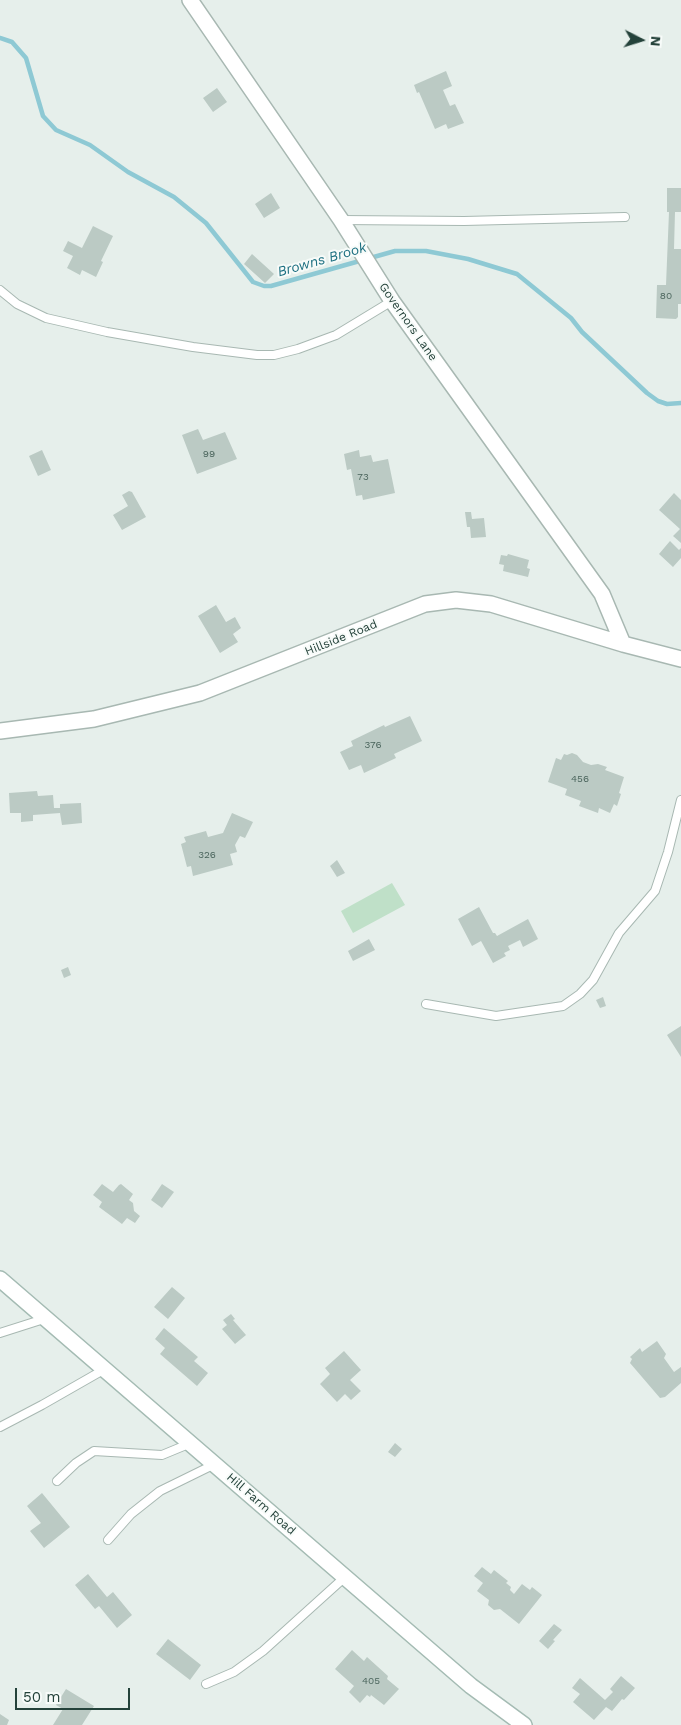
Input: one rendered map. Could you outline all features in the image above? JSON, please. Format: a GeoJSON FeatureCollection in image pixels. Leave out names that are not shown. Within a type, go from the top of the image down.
{"type":"FeatureCollection","features":[{"type":"Feature","properties":{"kind":"street","name":"Governors Lane"},"geometry":{"type":"LineString","coordinates":[[190,0],[341,220],[392,301],[602,594],[623,644]]}},
{"type":"Feature","properties":{"kind":"street","name":"Hillside Road"},"geometry":{"type":"LineString","coordinates":[[0,731],[94,719],[200,693],[425,604],[456,600],[491,604],[623,644],[681,659]]}},
{"type":"Feature","properties":{"kind":"street","name":"Hill Farm Road"},"geometry":{"type":"LineString","coordinates":[[0,1278],[471,1686],[524,1725]]}},
{"type":"Feature","properties":{"kind":"lane"},"geometry":{"type":"LineString","coordinates":[[341,220],[464,221],[625,216]]}},
{"type":"Feature","properties":{"kind":"lane"},"geometry":{"type":"LineString","coordinates":[[0,290],[17,304],[46,318],[107,332],[193,347],[257,355],[274,355],[298,349],[336,335],[392,301]]}},
{"type":"Feature","properties":{"kind":"lane"},"geometry":{"type":"LineString","coordinates":[[426,1004],[496,1016],[563,1006],[580,994],[593,980],[619,933],[655,891],[668,852],[681,800]]}},
{"type":"Feature","properties":{"kind":"lane"},"geometry":{"type":"LineString","coordinates":[[0,1333],[47,1318]]}},
{"type":"Feature","properties":{"kind":"lane"},"geometry":{"type":"LineString","coordinates":[[0,1427],[105,1369]]}},
{"type":"Feature","properties":{"kind":"lane"},"geometry":{"type":"LineString","coordinates":[[57,1482],[76,1463],[94,1451],[162,1455],[191,1443]]}},
{"type":"Feature","properties":{"kind":"lane"},"geometry":{"type":"LineString","coordinates":[[108,1540],[131,1514],[160,1491],[215,1464]]}},
{"type":"Feature","properties":{"kind":"lane"},"geometry":{"type":"LineString","coordinates":[[206,1684],[234,1672],[263,1651],[345,1577]]}},
{"type":"Feature","properties":{"kind":"green space"},"geometry":{"type":"Polygon","coordinates":[[[392,883],[405,905],[353,933],[341,911],[392,883]]]}},
{"type":"Feature","properties":{"kind":"building"},"geometry":{"type":"Polygon","coordinates":[[[446,71],[452,86],[443,90],[450,106],[455,104],[464,123],[448,129],[446,124],[435,129],[414,85],[446,71]]]}},
{"type":"Feature","properties":{"kind":"building"},"geometry":{"type":"Polygon","coordinates":[[[217,88],[227,102],[213,112],[203,98],[217,88]]]}},
{"type":"Feature","properties":{"kind":"building"},"geometry":{"type":"Polygon","coordinates":[[[667,188],[681,188],[681,212],[675,212],[674,249],[681,249],[681,304],[678,304],[678,317],[676,319],[656,318],[657,285],[666,285],[669,212],[667,212],[667,188]]]}},
{"type":"Feature","properties":{"kind":"building"},"geometry":{"type":"Polygon","coordinates":[[[271,193],[280,208],[264,218],[255,204],[271,193]]]}},
{"type":"Feature","properties":{"kind":"building"},"geometry":{"type":"Polygon","coordinates":[[[93,226],[113,236],[101,261],[103,262],[96,277],[82,270],[80,275],[67,268],[73,256],[63,251],[68,241],[82,248],[93,226]]]}},
{"type":"Feature","properties":{"kind":"building"},"geometry":{"type":"Polygon","coordinates":[[[252,254],[274,274],[265,283],[244,264],[252,254]]]}},
{"type":"Feature","properties":{"kind":"building"},"geometry":{"type":"Polygon","coordinates":[[[198,429],[203,440],[225,432],[237,459],[197,474],[182,435],[198,429]]]}},
{"type":"Feature","properties":{"kind":"building"},"geometry":{"type":"Polygon","coordinates":[[[42,450],[51,470],[38,476],[29,456],[42,450]]]}},
{"type":"Feature","properties":{"kind":"building"},"geometry":{"type":"Polygon","coordinates":[[[359,450],[360,457],[371,455],[373,462],[388,459],[395,493],[363,500],[362,495],[356,496],[351,469],[347,470],[344,454],[359,450]]]}},
{"type":"Feature","properties":{"kind":"building"},"geometry":{"type":"Polygon","coordinates":[[[129,491],[132,492],[146,517],[122,530],[113,515],[128,506],[122,495],[129,491]]]}},
{"type":"Feature","properties":{"kind":"building"},"geometry":{"type":"Polygon","coordinates":[[[674,493],[681,500],[681,543],[673,536],[680,529],[659,510],[674,493]]]}},
{"type":"Feature","properties":{"kind":"building"},"geometry":{"type":"Polygon","coordinates":[[[465,512],[471,512],[472,519],[484,518],[486,537],[471,538],[465,512]]]}},
{"type":"Feature","properties":{"kind":"building"},"geometry":{"type":"Polygon","coordinates":[[[670,541],[679,550],[681,548],[681,558],[673,567],[659,554],[670,541]]]}},
{"type":"Feature","properties":{"kind":"building"},"geometry":{"type":"Polygon","coordinates":[[[508,554],[529,560],[527,568],[530,569],[528,577],[503,571],[504,565],[499,564],[501,555],[507,556],[508,554]]]}},
{"type":"Feature","properties":{"kind":"building"},"geometry":{"type":"Polygon","coordinates":[[[216,605],[226,622],[235,617],[241,628],[233,634],[238,642],[220,653],[198,616],[216,605]]]}},
{"type":"Feature","properties":{"kind":"building"},"geometry":{"type":"Polygon","coordinates":[[[410,716],[422,741],[394,754],[396,758],[364,773],[361,765],[349,770],[340,752],[353,746],[351,741],[384,725],[385,727],[410,716]]]}},
{"type":"Feature","properties":{"kind":"building"},"geometry":{"type":"Polygon","coordinates":[[[572,753],[577,755],[583,762],[607,767],[605,770],[624,777],[617,806],[614,804],[610,813],[599,808],[598,813],[579,806],[581,801],[565,795],[567,789],[548,782],[556,758],[561,760],[564,754],[572,753]]]}},
{"type":"Feature","properties":{"kind":"building"},"geometry":{"type":"Polygon","coordinates":[[[37,791],[38,796],[53,795],[54,808],[60,808],[60,804],[81,803],[82,823],[62,825],[60,813],[33,815],[33,821],[21,822],[21,813],[10,813],[9,793],[37,791]]]}},
{"type":"Feature","properties":{"kind":"building"},"geometry":{"type":"Polygon","coordinates":[[[232,813],[253,822],[245,838],[240,836],[235,845],[237,852],[230,854],[233,865],[193,876],[191,866],[187,867],[181,844],[186,842],[184,837],[206,831],[208,837],[223,833],[232,813]]]}},
{"type":"Feature","properties":{"kind":"building"},"geometry":{"type":"Polygon","coordinates":[[[337,860],[345,873],[337,877],[330,866],[337,860]]]}},
{"type":"Feature","properties":{"kind":"building"},"geometry":{"type":"Polygon","coordinates":[[[479,907],[493,933],[497,936],[528,919],[538,939],[523,947],[520,940],[508,946],[510,950],[504,953],[506,956],[493,963],[481,941],[472,946],[458,919],[479,907]]]}},
{"type":"Feature","properties":{"kind":"building"},"geometry":{"type":"Polygon","coordinates":[[[369,939],[375,950],[353,961],[348,951],[369,939]]]}},
{"type":"Feature","properties":{"kind":"building"},"geometry":{"type":"Polygon","coordinates":[[[68,967],[71,975],[64,978],[61,970],[68,967]]]}},
{"type":"Feature","properties":{"kind":"building"},"geometry":{"type":"Polygon","coordinates":[[[603,997],[606,1006],[600,1008],[596,1000],[603,997]]]}},
{"type":"Feature","properties":{"kind":"building"},"geometry":{"type":"Polygon","coordinates":[[[681,1026],[681,1057],[667,1035],[681,1026]]]}},
{"type":"Feature","properties":{"kind":"building"},"geometry":{"type":"Polygon","coordinates":[[[102,1184],[113,1192],[121,1184],[133,1194],[129,1200],[133,1203],[134,1211],[140,1216],[135,1223],[127,1218],[122,1224],[99,1207],[102,1202],[93,1195],[102,1184]]]}},
{"type":"Feature","properties":{"kind":"building"},"geometry":{"type":"Polygon","coordinates":[[[162,1184],[174,1192],[162,1208],[151,1200],[162,1184]]]}},
{"type":"Feature","properties":{"kind":"building"},"geometry":{"type":"Polygon","coordinates":[[[172,1287],[185,1298],[168,1319],[154,1307],[172,1287]]]}},
{"type":"Feature","properties":{"kind":"building"},"geometry":{"type":"Polygon","coordinates":[[[231,1314],[235,1319],[233,1320],[246,1335],[235,1344],[222,1329],[227,1325],[223,1320],[231,1314]]]}},
{"type":"Feature","properties":{"kind":"building"},"geometry":{"type":"Polygon","coordinates":[[[164,1328],[198,1357],[194,1361],[208,1373],[197,1386],[160,1354],[165,1348],[155,1339],[164,1328]]]}},
{"type":"Feature","properties":{"kind":"building"},"geometry":{"type":"Polygon","coordinates":[[[657,1341],[666,1354],[664,1358],[674,1372],[681,1367],[681,1383],[665,1397],[660,1398],[630,1363],[632,1359],[630,1357],[640,1348],[642,1352],[657,1341]]]}},
{"type":"Feature","properties":{"kind":"building"},"geometry":{"type":"Polygon","coordinates":[[[344,1351],[361,1370],[350,1380],[361,1391],[351,1400],[345,1394],[337,1402],[320,1384],[330,1374],[325,1368],[344,1351]]]}},
{"type":"Feature","properties":{"kind":"building"},"geometry":{"type":"Polygon","coordinates":[[[395,1443],[402,1449],[395,1457],[388,1452],[395,1443]]]}},
{"type":"Feature","properties":{"kind":"building"},"geometry":{"type":"Polygon","coordinates":[[[42,1493],[70,1527],[44,1548],[30,1531],[41,1523],[27,1506],[42,1493]]]}},
{"type":"Feature","properties":{"kind":"building"},"geometry":{"type":"Polygon","coordinates":[[[482,1567],[491,1574],[494,1570],[508,1581],[506,1583],[511,1587],[510,1590],[514,1594],[522,1584],[530,1590],[532,1587],[542,1595],[519,1624],[500,1609],[494,1610],[488,1605],[489,1600],[477,1591],[483,1583],[474,1576],[482,1567]]]}},
{"type":"Feature","properties":{"kind":"building"},"geometry":{"type":"Polygon","coordinates":[[[88,1574],[107,1597],[113,1592],[132,1615],[117,1628],[99,1606],[95,1609],[75,1585],[88,1574]]]}},
{"type":"Feature","properties":{"kind":"building"},"geometry":{"type":"Polygon","coordinates":[[[554,1624],[562,1630],[548,1649],[539,1641],[554,1624]]]}},
{"type":"Feature","properties":{"kind":"building"},"geometry":{"type":"Polygon","coordinates":[[[168,1639],[201,1665],[190,1680],[156,1654],[168,1639]]]}},
{"type":"Feature","properties":{"kind":"building"},"geometry":{"type":"Polygon","coordinates":[[[352,1650],[364,1661],[367,1657],[399,1689],[384,1705],[371,1695],[370,1697],[367,1695],[360,1703],[349,1692],[354,1686],[335,1669],[352,1650]]]}},
{"type":"Feature","properties":{"kind":"building"},"geometry":{"type":"Polygon","coordinates":[[[621,1676],[635,1688],[612,1711],[606,1707],[594,1720],[573,1702],[580,1694],[572,1688],[580,1678],[605,1700],[613,1692],[610,1689],[621,1676]]]}},
{"type":"Feature","properties":{"kind":"building"},"geometry":{"type":"Polygon","coordinates":[[[66,1689],[94,1706],[82,1725],[53,1725],[63,1709],[56,1705],[66,1689]]]}},
{"type":"Feature","properties":{"kind":"building"},"geometry":{"type":"Polygon","coordinates":[[[0,1714],[9,1720],[7,1725],[0,1725],[0,1714]]]}},
{"type":"Feature","properties":{"kind":"waterway","name":"Browns Brook"},"geometry":{"type":"LineString","coordinates":[[0,38],[12,42],[26,58],[43,116],[56,130],[90,145],[128,172],[174,197],[206,223],[253,282],[264,286],[271,286],[395,251],[426,251],[468,259],[517,274],[571,318],[582,332],[647,393],[658,401],[667,404],[681,403]]}}]}
